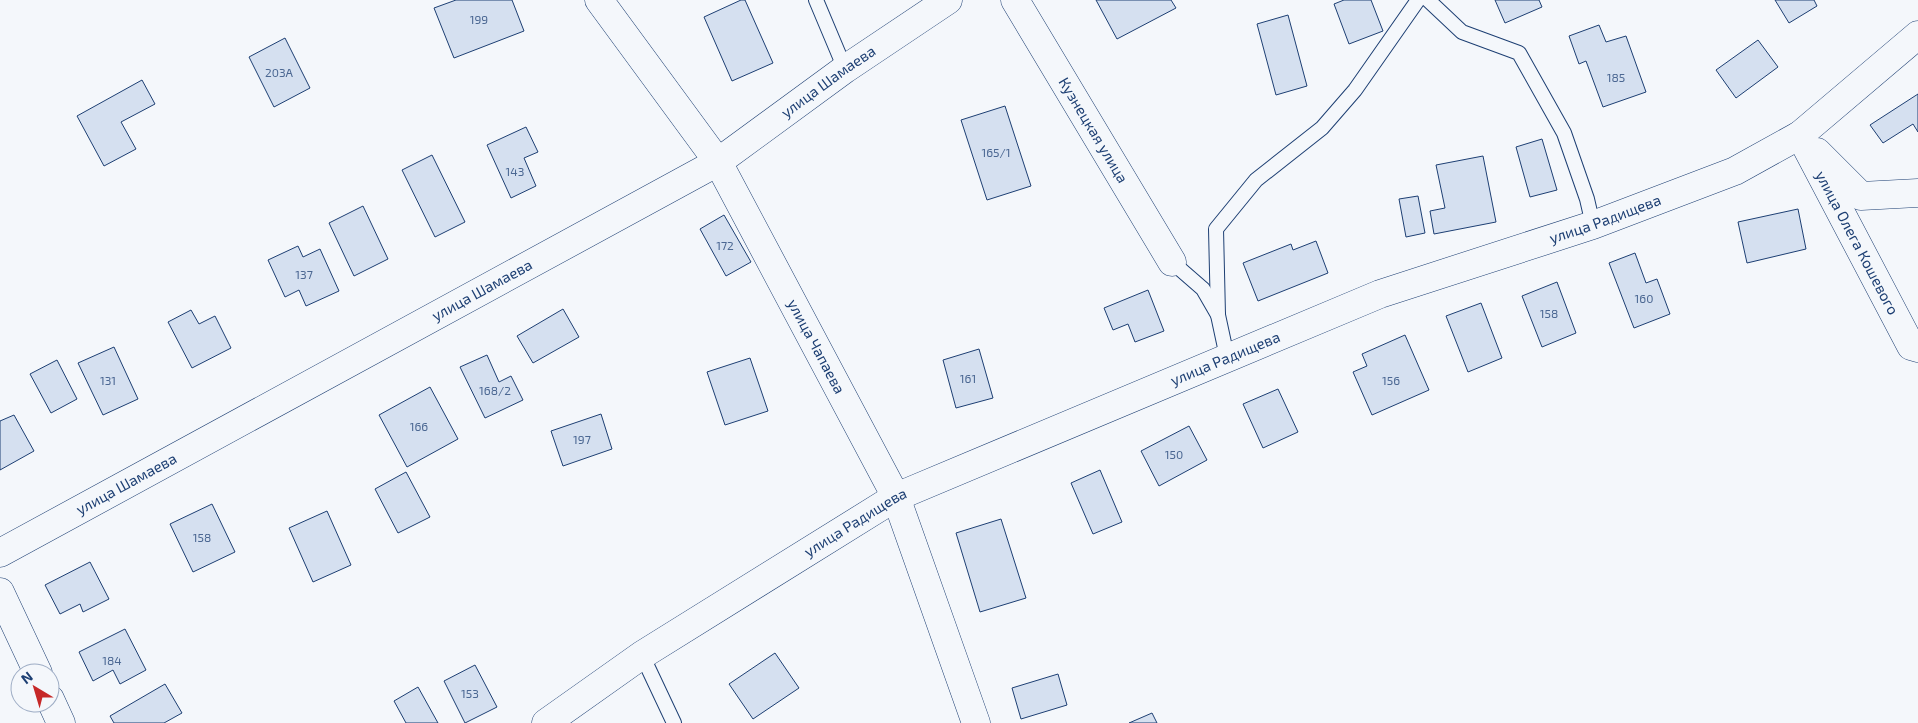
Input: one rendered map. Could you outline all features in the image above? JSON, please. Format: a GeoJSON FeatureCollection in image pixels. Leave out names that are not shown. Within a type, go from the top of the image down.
{"type":"FeatureCollection","features":[{"type":"Feature","properties":{"kind":"street","name":"улица Чапаева"},"geometry":{"type":"LineString","coordinates":[[599,0],[718,162],[896,497],[976,723]]}},
{"type":"Feature","properties":{"kind":"street","name":"улица Шамаева"},"geometry":{"type":"LineString","coordinates":[[0,553],[718,162],[845,69],[948,0]]}},
{"type":"Feature","properties":{"kind":"street","name":"Кузнецкая улица"},"geometry":{"type":"LineString","coordinates":[[1016,0],[1172,262]]}},
{"type":"Feature","properties":{"kind":"street","name":"улица Радищева"},"geometry":{"type":"LineString","coordinates":[[546,723],[642,655],[896,497],[1380,294],[1593,225],[1735,170],[1800,135],[1918,35]]}},
{"type":"Feature","properties":{"kind":"street"},"geometry":{"type":"LineString","coordinates":[[1800,135],[1861,196],[1918,193]]}},
{"type":"Feature","properties":{"kind":"street","name":"улица Олега Кошевого"},"geometry":{"type":"LineString","coordinates":[[1800,135],[1911,346],[1918,348]]}},
{"type":"Feature","properties":{"kind":"street"},"geometry":{"type":"LineString","coordinates":[[0,592],[33,663]]}},
{"type":"Feature","properties":{"kind":"lane"},"geometry":{"type":"LineString","coordinates":[[816,0],[845,69]]}},
{"type":"Feature","properties":{"kind":"lane"},"geometry":{"type":"LineString","coordinates":[[1227,357],[1218,315],[1216,228],[1256,180],[1322,128],[1355,90],[1418,0]]}},
{"type":"Feature","properties":{"kind":"lane"},"geometry":{"type":"LineString","coordinates":[[1428,0],[1462,32],[1519,53],[1564,133],[1587,199],[1593,225]]}},
{"type":"Feature","properties":{"kind":"lane"},"geometry":{"type":"LineString","coordinates":[[1172,262],[1203,289],[1218,315]]}},
{"type":"Feature","properties":{"kind":"lane"},"geometry":{"type":"LineString","coordinates":[[642,655],[674,723]]}},
{"type":"Feature","properties":{"kind":"building"},"geometry":{"type":"Polygon","coordinates":[[[456,0],[512,0],[524,31],[454,58],[434,8],[456,0]]]}},
{"type":"Feature","properties":{"kind":"building"},"geometry":{"type":"Polygon","coordinates":[[[741,0],[745,0],[773,63],[732,81],[704,17],[741,0]]]}},
{"type":"Feature","properties":{"kind":"building"},"geometry":{"type":"Polygon","coordinates":[[[1096,0],[1171,0],[1176,8],[1117,39],[1096,0]]]}},
{"type":"Feature","properties":{"kind":"building"},"geometry":{"type":"Polygon","coordinates":[[[1344,0],[1371,0],[1383,31],[1349,44],[1334,4],[1344,0]]]}},
{"type":"Feature","properties":{"kind":"building"},"geometry":{"type":"Polygon","coordinates":[[[1495,0],[1539,0],[1542,7],[1505,23],[1495,0]]]}},
{"type":"Feature","properties":{"kind":"building"},"geometry":{"type":"Polygon","coordinates":[[[1775,0],[1814,0],[1817,6],[1789,23],[1775,0]]]}},
{"type":"Feature","properties":{"kind":"building"},"geometry":{"type":"Polygon","coordinates":[[[1288,15],[1307,86],[1276,95],[1257,24],[1288,15]]]}},
{"type":"Feature","properties":{"kind":"building"},"geometry":{"type":"Polygon","coordinates":[[[1599,25],[1606,42],[1626,36],[1646,92],[1603,107],[1586,61],[1579,64],[1569,36],[1599,25]]]}},
{"type":"Feature","properties":{"kind":"building"},"geometry":{"type":"Polygon","coordinates":[[[285,38],[310,88],[274,107],[249,57],[285,38]]]}},
{"type":"Feature","properties":{"kind":"building"},"geometry":{"type":"Polygon","coordinates":[[[1758,40],[1778,67],[1736,98],[1716,70],[1758,40]]]}},
{"type":"Feature","properties":{"kind":"building"},"geometry":{"type":"Polygon","coordinates":[[[142,80],[155,104],[121,122],[136,149],[104,166],[77,116],[142,80]]]}},
{"type":"Feature","properties":{"kind":"building"},"geometry":{"type":"Polygon","coordinates":[[[1918,94],[1918,132],[1913,124],[1883,143],[1870,125],[1918,94]]]}},
{"type":"Feature","properties":{"kind":"building"},"geometry":{"type":"Polygon","coordinates":[[[1005,106],[1031,186],[987,200],[961,120],[1005,106]]]}},
{"type":"Feature","properties":{"kind":"building"},"geometry":{"type":"Polygon","coordinates":[[[526,127],[538,152],[524,158],[536,186],[511,198],[487,145],[526,127]]]}},
{"type":"Feature","properties":{"kind":"building"},"geometry":{"type":"Polygon","coordinates":[[[1542,139],[1557,190],[1530,197],[1516,147],[1542,139]]]}},
{"type":"Feature","properties":{"kind":"building"},"geometry":{"type":"Polygon","coordinates":[[[432,155],[465,222],[435,237],[402,170],[432,155]]]}},
{"type":"Feature","properties":{"kind":"building"},"geometry":{"type":"Polygon","coordinates":[[[1483,156],[1496,222],[1434,234],[1430,211],[1445,208],[1436,165],[1483,156]]]}},
{"type":"Feature","properties":{"kind":"building"},"geometry":{"type":"Polygon","coordinates":[[[1418,196],[1425,233],[1406,237],[1399,199],[1418,196]]]}},
{"type":"Feature","properties":{"kind":"building"},"geometry":{"type":"Polygon","coordinates":[[[363,206],[388,259],[354,276],[329,223],[363,206]]]}},
{"type":"Feature","properties":{"kind":"building"},"geometry":{"type":"Polygon","coordinates":[[[1798,209],[1806,249],[1747,263],[1738,222],[1798,209]]]}},
{"type":"Feature","properties":{"kind":"building"},"geometry":{"type":"Polygon","coordinates":[[[724,215],[751,262],[726,276],[700,229],[724,215]]]}},
{"type":"Feature","properties":{"kind":"building"},"geometry":{"type":"Polygon","coordinates":[[[1316,241],[1328,273],[1258,301],[1243,263],[1291,244],[1293,250],[1316,241]]]}},
{"type":"Feature","properties":{"kind":"building"},"geometry":{"type":"Polygon","coordinates":[[[298,246],[303,257],[320,249],[339,291],[306,306],[299,290],[285,297],[268,260],[298,246]]]}},
{"type":"Feature","properties":{"kind":"building"},"geometry":{"type":"Polygon","coordinates":[[[1635,253],[1646,283],[1657,279],[1670,314],[1634,328],[1609,263],[1635,253]]]}},
{"type":"Feature","properties":{"kind":"building"},"geometry":{"type":"Polygon","coordinates":[[[1557,282],[1576,333],[1542,347],[1522,296],[1557,282]]]}},
{"type":"Feature","properties":{"kind":"building"},"geometry":{"type":"Polygon","coordinates":[[[1148,290],[1164,331],[1135,342],[1128,324],[1113,330],[1104,308],[1148,290]]]}},
{"type":"Feature","properties":{"kind":"building"},"geometry":{"type":"Polygon","coordinates":[[[1481,303],[1502,358],[1468,372],[1446,316],[1481,303]]]}},
{"type":"Feature","properties":{"kind":"building"},"geometry":{"type":"Polygon","coordinates":[[[563,309],[579,337],[533,363],[517,336],[563,309]]]}},
{"type":"Feature","properties":{"kind":"building"},"geometry":{"type":"Polygon","coordinates":[[[191,310],[199,324],[215,316],[231,348],[192,368],[168,322],[191,310]]]}},
{"type":"Feature","properties":{"kind":"building"},"geometry":{"type":"Polygon","coordinates":[[[1405,335],[1429,390],[1372,415],[1353,372],[1367,366],[1362,354],[1405,335]]]}},
{"type":"Feature","properties":{"kind":"building"},"geometry":{"type":"Polygon","coordinates":[[[114,347],[138,399],[103,415],[78,363],[114,347]]]}},
{"type":"Feature","properties":{"kind":"building"},"geometry":{"type":"Polygon","coordinates":[[[979,349],[993,398],[956,408],[943,360],[979,349]]]}},
{"type":"Feature","properties":{"kind":"building"},"geometry":{"type":"Polygon","coordinates":[[[487,355],[499,382],[511,376],[523,400],[485,418],[460,367],[487,355]]]}},
{"type":"Feature","properties":{"kind":"building"},"geometry":{"type":"Polygon","coordinates":[[[750,358],[768,411],[725,425],[707,372],[750,358]]]}},
{"type":"Feature","properties":{"kind":"building"},"geometry":{"type":"Polygon","coordinates":[[[57,360],[77,399],[51,413],[30,374],[57,360]]]}},
{"type":"Feature","properties":{"kind":"building"},"geometry":{"type":"Polygon","coordinates":[[[430,387],[458,439],[407,467],[379,415],[430,387]]]}},
{"type":"Feature","properties":{"kind":"building"},"geometry":{"type":"Polygon","coordinates":[[[1278,389],[1298,432],[1263,448],[1243,404],[1278,389]]]}},
{"type":"Feature","properties":{"kind":"building"},"geometry":{"type":"Polygon","coordinates":[[[601,414],[612,449],[563,466],[551,431],[601,414]]]}},
{"type":"Feature","properties":{"kind":"building"},"geometry":{"type":"Polygon","coordinates":[[[14,415],[34,451],[0,470],[0,421],[14,415]]]}},
{"type":"Feature","properties":{"kind":"building"},"geometry":{"type":"Polygon","coordinates":[[[1189,426],[1207,460],[1159,486],[1141,451],[1189,426]]]}},
{"type":"Feature","properties":{"kind":"building"},"geometry":{"type":"Polygon","coordinates":[[[1100,470],[1122,522],[1093,534],[1071,483],[1100,470]]]}},
{"type":"Feature","properties":{"kind":"building"},"geometry":{"type":"Polygon","coordinates":[[[406,472],[430,517],[398,533],[375,489],[406,472]]]}},
{"type":"Feature","properties":{"kind":"building"},"geometry":{"type":"Polygon","coordinates":[[[212,504],[235,552],[193,572],[170,524],[212,504]]]}},
{"type":"Feature","properties":{"kind":"building"},"geometry":{"type":"Polygon","coordinates":[[[327,511],[351,565],[313,582],[289,528],[327,511]]]}},
{"type":"Feature","properties":{"kind":"building"},"geometry":{"type":"Polygon","coordinates":[[[1001,519],[1026,598],[980,612],[956,533],[1001,519]]]}},
{"type":"Feature","properties":{"kind":"building"},"geometry":{"type":"Polygon","coordinates":[[[90,562],[109,599],[83,612],[80,604],[60,614],[45,585],[90,562]]]}},
{"type":"Feature","properties":{"kind":"building"},"geometry":{"type":"Polygon","coordinates":[[[125,629],[146,670],[120,684],[113,670],[93,681],[79,652],[125,629]]]}},
{"type":"Feature","properties":{"kind":"building"},"geometry":{"type":"Polygon","coordinates":[[[775,653],[799,688],[753,719],[729,684],[775,653]]]}},
{"type":"Feature","properties":{"kind":"building"},"geometry":{"type":"Polygon","coordinates":[[[475,665],[497,707],[465,723],[444,681],[475,665]]]}},
{"type":"Feature","properties":{"kind":"building"},"geometry":{"type":"Polygon","coordinates":[[[1058,674],[1067,705],[1021,719],[1012,688],[1058,674]]]}},
{"type":"Feature","properties":{"kind":"building"},"geometry":{"type":"Polygon","coordinates":[[[165,684],[182,713],[164,723],[114,723],[110,716],[165,684]]]}},
{"type":"Feature","properties":{"kind":"building"},"geometry":{"type":"Polygon","coordinates":[[[418,687],[438,723],[406,723],[394,701],[418,687]]]}},
{"type":"Feature","properties":{"kind":"building"},"geometry":{"type":"Polygon","coordinates":[[[1152,713],[1157,723],[1129,723],[1152,713]]]}}]}
